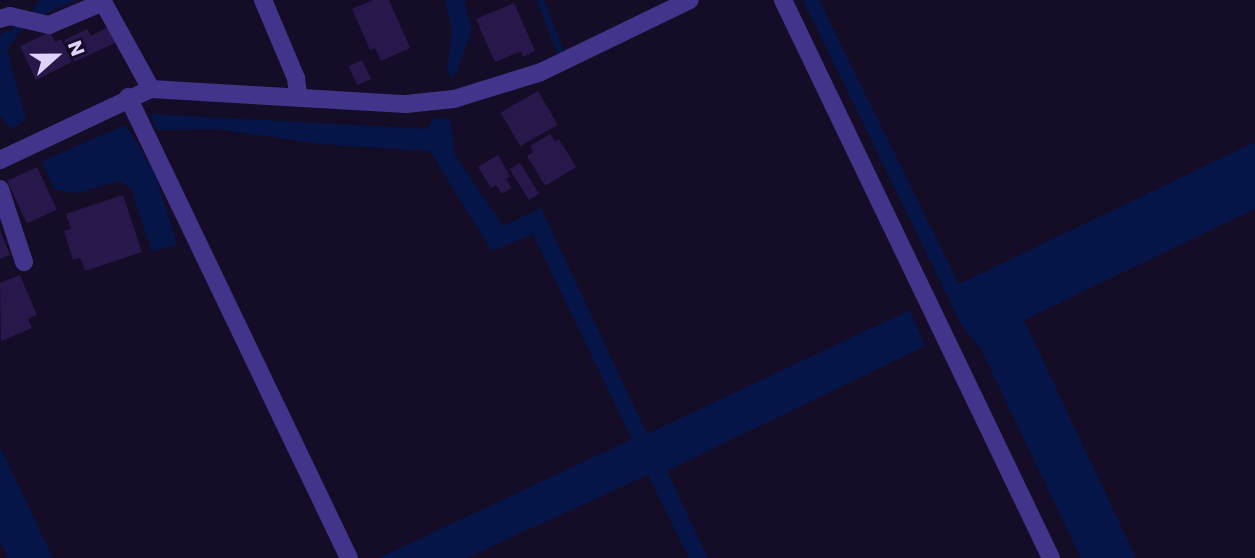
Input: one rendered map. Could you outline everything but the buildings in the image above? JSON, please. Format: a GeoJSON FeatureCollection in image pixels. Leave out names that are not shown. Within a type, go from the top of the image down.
{"type":"FeatureCollection","features":[{"type":"Feature","properties":{"kind":"street"},"geometry":{"type":"LineString","coordinates":[[263,0],[296,78],[298,96]]}},
{"type":"Feature","properties":{"kind":"street"},"geometry":{"type":"LineString","coordinates":[[0,160],[128,97],[151,89],[406,104],[454,99],[541,72],[690,0]]}},
{"type":"Feature","properties":{"kind":"street"},"geometry":{"type":"LineString","coordinates":[[783,0],[1051,558]]}},
{"type":"Feature","properties":{"kind":"street"},"geometry":{"type":"LineString","coordinates":[[9,18],[36,25],[50,25],[104,1],[151,89]]}},
{"type":"Feature","properties":{"kind":"street"},"geometry":{"type":"LineString","coordinates":[[128,97],[349,558]]}},
{"type":"Feature","properties":{"kind":"street"},"geometry":{"type":"LineString","coordinates":[[0,189],[24,262]]}},
{"type":"Feature","properties":{"kind":"shaded area"},"geometry":{"type":"Polygon","coordinates":[[[39,0],[77,0],[45,14],[32,11],[39,0]]]}},
{"type":"Feature","properties":{"kind":"shaded area"},"geometry":{"type":"Polygon","coordinates":[[[445,0],[464,0],[472,30],[454,78],[447,72],[452,30],[445,0]]]}},
{"type":"Feature","properties":{"kind":"shaded area"},"geometry":{"type":"Polygon","coordinates":[[[803,0],[819,0],[959,284],[1255,142],[1255,209],[1024,320],[1136,558],[1081,558],[980,347],[963,328],[803,0]]]}},
{"type":"Feature","properties":{"kind":"shaded area"},"geometry":{"type":"Polygon","coordinates":[[[7,31],[19,32],[7,51],[26,120],[11,129],[0,116],[0,35],[7,31]]]}},
{"type":"Feature","properties":{"kind":"shaded area"},"geometry":{"type":"Polygon","coordinates":[[[150,114],[428,129],[433,119],[450,118],[455,155],[503,226],[541,208],[647,434],[910,310],[925,346],[667,471],[708,558],[689,558],[648,475],[466,558],[379,558],[632,439],[533,234],[492,251],[430,151],[320,144],[215,129],[157,130],[150,114]]]}},
{"type":"Feature","properties":{"kind":"shaded area"},"geometry":{"type":"Polygon","coordinates":[[[126,125],[155,174],[177,244],[152,252],[131,188],[119,181],[78,193],[55,190],[42,161],[126,125]]]}},
{"type":"Feature","properties":{"kind":"shaded area"},"geometry":{"type":"Polygon","coordinates":[[[0,447],[53,558],[8,558],[0,540],[0,447]]]}},
{"type":"Feature","properties":{"kind":"waterway"},"geometry":{"type":"LineString","coordinates":[[540,0],[559,49]]}},
{"type":"Feature","properties":{"kind":"waterway"},"geometry":{"type":"LineString","coordinates":[[14,31],[38,13]]}}]}
